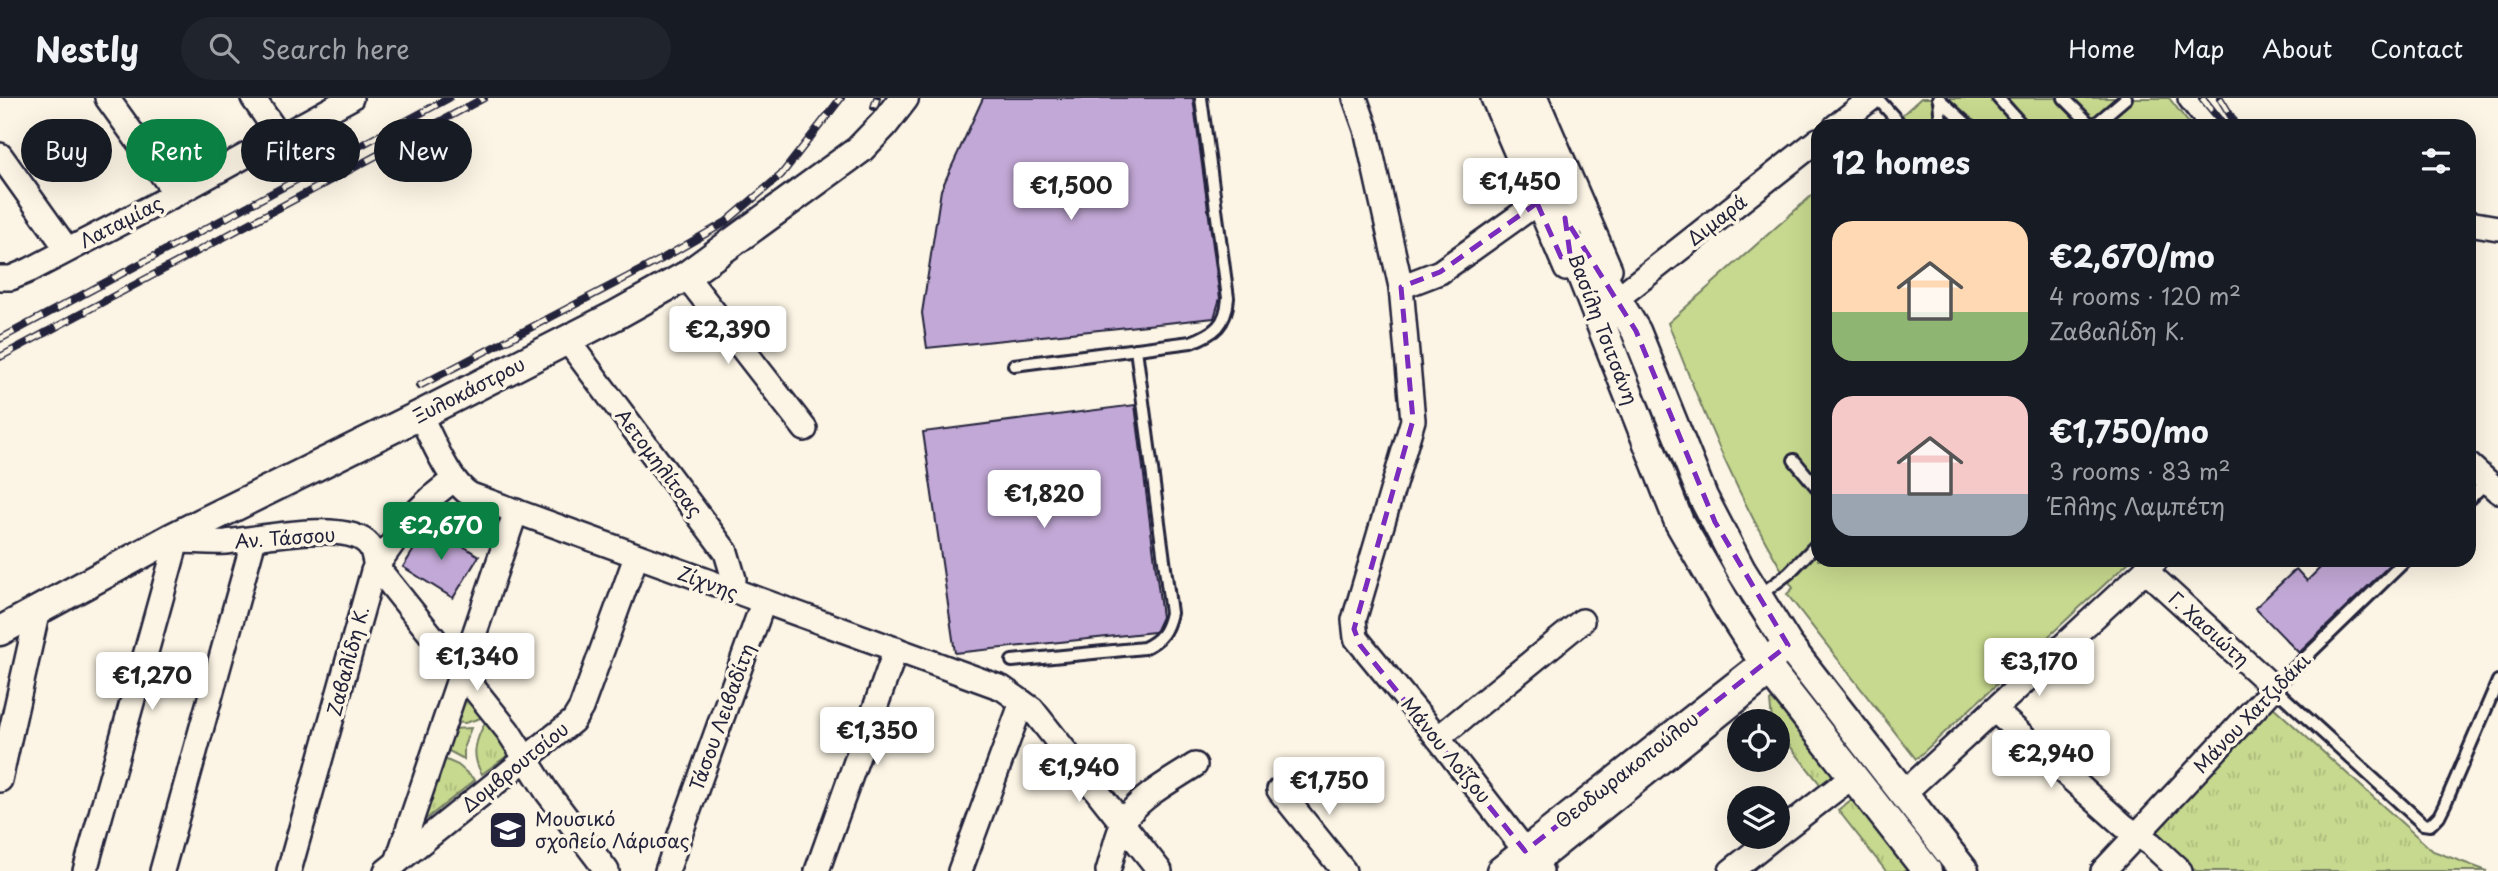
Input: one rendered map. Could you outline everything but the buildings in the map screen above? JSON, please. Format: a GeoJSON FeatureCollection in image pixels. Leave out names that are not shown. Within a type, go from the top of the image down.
{"type":"FeatureCollection","features":[{"type":"Feature","properties":{"kind":"street"},"geometry":{"type":"LineString","coordinates":[[107,98],[176,194]]}},
{"type":"Feature","properties":{"kind":"street"},"geometry":{"type":"LineString","coordinates":[[253,98],[268,119]]}},
{"type":"Feature","properties":{"kind":"street","name":"Λαταμίας"},"geometry":{"type":"LineString","coordinates":[[313,119],[351,98]]}},
{"type":"Feature","properties":{"kind":"street","name":"Ξυλοκάστρου"},"geometry":{"type":"LineString","coordinates":[[0,631],[567,340],[685,276],[859,150],[904,98]]}},
{"type":"Feature","properties":{"kind":"street"},"geometry":{"type":"LineString","coordinates":[[1355,98],[1366,129],[1401,287],[1440,272],[1537,202]]}},
{"type":"Feature","properties":{"kind":"street"},"geometry":{"type":"LineString","coordinates":[[1493,98],[1572,282],[1611,300]]}},
{"type":"Feature","properties":{"kind":"street","name":"Βασίλη Τσιτσάνη"},"geometry":{"type":"LineString","coordinates":[[1514,98],[1547,170],[1565,218],[1568,238],[1636,331],[1714,523],[1788,645],[1965,871]]}},
{"type":"Feature","properties":{"kind":"street","name":"Βασίλη Τσιτσάνη"},"geometry":{"type":"LineString","coordinates":[[1536,98],[1605,259],[1611,300],[1679,522],[1729,609],[1768,669],[1927,871]]}},
{"type":"Feature","properties":{"kind":"street"},"geometry":{"type":"LineString","coordinates":[[1843,112],[1875,98]]}},
{"type":"Feature","properties":{"kind":"street"},"geometry":{"type":"LineString","coordinates":[[2190,98],[2207,119]]}},
{"type":"Feature","properties":{"kind":"street","name":"Διμαρά"},"geometry":{"type":"LineString","coordinates":[[1611,300],[1811,145]]}},
{"type":"Feature","properties":{"kind":"street"},"geometry":{"type":"LineString","coordinates":[[0,155],[67,249]]}},
{"type":"Feature","properties":{"kind":"street","name":"Λαταμίας"},"geometry":{"type":"LineString","coordinates":[[0,278],[18,276],[241,158]]}},
{"type":"Feature","properties":{"kind":"street"},"geometry":{"type":"LineString","coordinates":[[2476,224],[2498,228]]}},
{"type":"Feature","properties":{"kind":"street"},"geometry":{"type":"LineString","coordinates":[[685,276],[805,429]]}},
{"type":"Feature","properties":{"kind":"street","name":"Μάνου Λοΐζου"},"geometry":{"type":"LineString","coordinates":[[1401,287],[1413,420],[1354,620],[1354,629],[1360,646],[1438,738],[1533,865]]}},
{"type":"Feature","properties":{"kind":"street","name":"Αετομηλίτσας"},"geometry":{"type":"LineString","coordinates":[[567,340],[726,552],[734,579],[732,592]]}},
{"type":"Feature","properties":{"kind":"street","name":"Ζίχνης"},"geometry":{"type":"LineString","coordinates":[[420,415],[454,479],[471,495],[1002,688],[1027,706]]}},
{"type":"Feature","properties":{"kind":"street"},"geometry":{"type":"LineString","coordinates":[[2476,471],[2492,486]]}},
{"type":"Feature","properties":{"kind":"street","name":"Ζαβαλίδη Κ."},"geometry":{"type":"LineString","coordinates":[[289,871],[371,577],[412,516],[454,479]]}},
{"type":"Feature","properties":{"kind":"street"},"geometry":{"type":"LineString","coordinates":[[391,866],[516,512]]}},
{"type":"Feature","properties":{"kind":"street","name":"Αν. Τάσσου"},"geometry":{"type":"LineString","coordinates":[[175,539],[221,542],[303,533],[347,534],[369,545],[376,566],[508,730],[547,792],[607,871]]}},
{"type":"Feature","properties":{"kind":"street"},"geometry":{"type":"LineString","coordinates":[[85,871],[175,539]]}},
{"type":"Feature","properties":{"kind":"street"},"geometry":{"type":"LineString","coordinates":[[162,871],[254,539]]}},
{"type":"Feature","properties":{"kind":"street","name":"Δομβρουτσίου"},"geometry":{"type":"LineString","coordinates":[[391,866],[569,726],[577,715],[636,557]]}},
{"type":"Feature","properties":{"kind":"street"},"geometry":{"type":"LineString","coordinates":[[1904,793],[2148,567]]}},
{"type":"Feature","properties":{"kind":"street","name":"Γ. Χασιώτη"},"geometry":{"type":"LineString","coordinates":[[2152,567],[2274,688]]}},
{"type":"Feature","properties":{"kind":"street","name":"Τάσου Λειβαδίτη"},"geometry":{"type":"LineString","coordinates":[[667,871],[763,603]]}},
{"type":"Feature","properties":{"kind":"street"},"geometry":{"type":"LineString","coordinates":[[0,780],[37,610]]}},
{"type":"Feature","properties":{"kind":"street"},"geometry":{"type":"LineString","coordinates":[[1438,738],[1582,621]]}},
{"type":"Feature","properties":{"kind":"street","name":"Θεοδωρακοπούλου"},"geometry":{"type":"LineString","coordinates":[[1501,871],[1533,865],[1768,669],[1788,645]]}},
{"type":"Feature","properties":{"kind":"street"},"geometry":{"type":"LineString","coordinates":[[817,871],[896,649]]}},
{"type":"Feature","properties":{"kind":"street","name":"Μάνου Χατζιδάκι"},"geometry":{"type":"LineString","coordinates":[[2103,871],[2274,688]]}},
{"type":"Feature","properties":{"kind":"street"},"geometry":{"type":"LineString","coordinates":[[960,871],[1027,706],[1160,871]]}},
{"type":"Feature","properties":{"kind":"street"},"geometry":{"type":"LineString","coordinates":[[1994,710],[2180,871]]}},
{"type":"Feature","properties":{"kind":"street"},"geometry":{"type":"LineString","coordinates":[[1108,871],[1123,825],[1139,804],[1195,765]]}},
{"type":"Feature","properties":{"kind":"street"},"geometry":{"type":"LineString","coordinates":[[1790,824],[1853,776]]}},
{"type":"Feature","properties":{"kind":"street"},"geometry":{"type":"LineString","coordinates":[[1279,790],[1344,871]]}},
{"type":"Feature","properties":{"kind":"street"},"geometry":{"type":"LineString","coordinates":[[1731,871],[1758,849]]}},
{"type":"Feature","properties":{"kind":"lane"},"geometry":{"type":"LineString","coordinates":[[1014,365],[1191,342],[1219,327],[1227,313],[1228,298],[1201,98]]}},
{"type":"Feature","properties":{"kind":"lane"},"geometry":{"type":"LineString","coordinates":[[1875,98],[1895,119]]}},
{"type":"Feature","properties":{"kind":"lane"},"geometry":{"type":"LineString","coordinates":[[1939,98],[1940,119]]}},
{"type":"Feature","properties":{"kind":"lane"},"geometry":{"type":"LineString","coordinates":[[1939,98],[1962,119]]}},
{"type":"Feature","properties":{"kind":"lane"},"geometry":{"type":"LineString","coordinates":[[1998,98],[2017,119]]}},
{"type":"Feature","properties":{"kind":"lane"},"geometry":{"type":"LineString","coordinates":[[2064,98],[2086,119]]}},
{"type":"Feature","properties":{"kind":"lane"},"geometry":{"type":"LineString","coordinates":[[2101,119],[2123,99]]}},
{"type":"Feature","properties":{"kind":"lane"},"geometry":{"type":"LineString","coordinates":[[1012,661],[1144,648],[1159,641],[1167,628],[1171,613],[1136,349]]}},
{"type":"Feature","properties":{"kind":"lane"},"geometry":{"type":"LineString","coordinates":[[1794,460],[1811,481]]}},
{"type":"Feature","properties":{"kind":"lane"},"geometry":{"type":"LineString","coordinates":[[2476,495],[2492,486]]}},
{"type":"Feature","properties":{"kind":"lane"},"geometry":{"type":"LineString","coordinates":[[1758,597],[1789,573],[1811,550]]}},
{"type":"Feature","properties":{"kind":"lane","name":"Μάνου Χατζιδάκι"},"geometry":{"type":"LineString","coordinates":[[2274,688],[2399,567]]}},
{"type":"Feature","properties":{"kind":"lane"},"geometry":{"type":"LineString","coordinates":[[2274,688],[2423,824],[2430,825],[2445,804],[2498,681]]}},
{"type":"Feature","properties":{"kind":"highlighted area"},"geometry":{"type":"Polygon","coordinates":[[[1537,203],[1561,257],[1570,254],[1565,218],[1636,331],[1715,522],[1788,645],[1525,851],[1360,645],[1354,629],[1413,420],[1401,287],[1440,272],[1537,203]]]}},
{"type":"Feature","properties":{"kind":"green space"},"geometry":{"type":"Polygon","coordinates":[[[1921,98],[2169,98],[2186,119],[1898,119],[1921,98]]]}},
{"type":"Feature","properties":{"kind":"green space"},"geometry":{"type":"Polygon","coordinates":[[[1811,196],[1811,567],[2123,567],[1916,759],[1787,594],[1793,588],[1740,492],[1709,425],[1668,323],[1811,196]]]}},
{"type":"Feature","properties":{"kind":"green space"},"geometry":{"type":"Polygon","coordinates":[[[1634,360],[1768,633],[1762,637],[1720,576],[1678,487],[1627,362],[1634,360]]]}},
{"type":"Feature","properties":{"kind":"green space"},"geometry":{"type":"Polygon","coordinates":[[[1789,669],[1952,871],[1940,871],[1786,672],[1789,669]]]}},
{"type":"Feature","properties":{"kind":"green space"},"geometry":{"type":"Polygon","coordinates":[[[465,692],[484,717],[465,723],[454,722],[465,692]]]}},
{"type":"Feature","properties":{"kind":"green space"},"geometry":{"type":"Polygon","coordinates":[[[1777,695],[1788,709],[1771,709],[1770,701],[1777,695]]]}},
{"type":"Feature","properties":{"kind":"green space"},"geometry":{"type":"Polygon","coordinates":[[[2271,705],[2433,851],[2487,871],[2196,871],[2152,831],[2271,705]]]}},
{"type":"Feature","properties":{"kind":"green space"},"geometry":{"type":"Polygon","coordinates":[[[1790,711],[1841,776],[1824,789],[1790,746],[1790,711]]]}},
{"type":"Feature","properties":{"kind":"green space"},"geometry":{"type":"Polygon","coordinates":[[[486,721],[511,753],[482,774],[475,754],[479,734],[486,721]]]}},
{"type":"Feature","properties":{"kind":"green space"},"geometry":{"type":"Polygon","coordinates":[[[471,728],[464,746],[464,759],[445,749],[452,729],[471,728]]]}},
{"type":"Feature","properties":{"kind":"green space"},"geometry":{"type":"Polygon","coordinates":[[[442,758],[458,765],[475,780],[420,824],[442,758]]]}},
{"type":"Feature","properties":{"kind":"green space"},"geometry":{"type":"Polygon","coordinates":[[[1855,797],[1913,871],[1886,871],[1838,810],[1855,797]]]}},
{"type":"Feature","properties":{"kind":"railway"},"geometry":{"type":"LineString","coordinates":[[0,339],[449,98]]}},
{"type":"Feature","properties":{"kind":"railway"},"geometry":{"type":"LineString","coordinates":[[0,357],[484,98]]}},
{"type":"Feature","properties":{"kind":"railway"},"geometry":{"type":"LineString","coordinates":[[419,386],[660,260],[726,222],[781,175],[841,98]]}},
{"type":"Feature","properties":{"kind":"railway"},"geometry":{"type":"LineString","coordinates":[[874,107],[877,98]]}},
{"type":"Feature","properties":{"kind":"railway"},"geometry":{"type":"LineString","coordinates":[[2202,98],[2219,119]]}},
{"type":"Feature","properties":{"kind":"railway"},"geometry":{"type":"LineString","coordinates":[[2220,98],[2233,119]]}},
{"type":"Feature","properties":{"kind":"place","name":"Μουσικό σχολείο Λάρισας"},"geometry":{"type":"Point","coordinates":[508,830]}}]}
